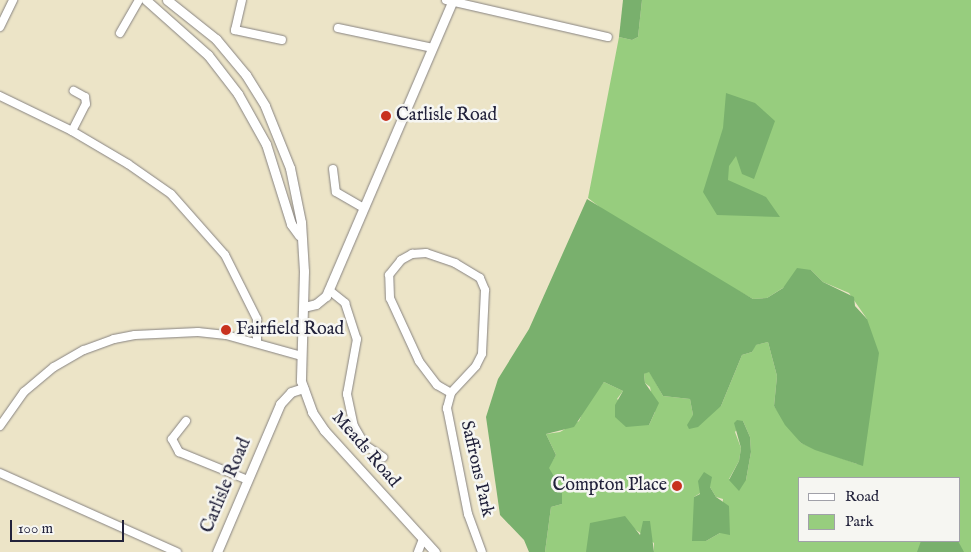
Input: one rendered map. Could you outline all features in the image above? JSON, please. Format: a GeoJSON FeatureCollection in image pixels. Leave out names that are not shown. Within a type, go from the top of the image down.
{"type":"FeatureCollection","features":[{"type":"Feature","properties":{"kind":"street"},"geometry":{"type":"LineString","coordinates":[[0,27],[14,0]]}},
{"type":"Feature","properties":{"kind":"street"},"geometry":{"type":"LineString","coordinates":[[120,33],[139,0]]}},
{"type":"Feature","properties":{"kind":"street","name":"Meads Road"},"geometry":{"type":"LineString","coordinates":[[146,0],[208,55],[238,94],[266,144],[291,224],[300,235]]}},
{"type":"Feature","properties":{"kind":"street","name":"Meads Road"},"geometry":{"type":"LineString","coordinates":[[167,0],[216,39],[258,93],[290,168],[300,222],[304,307],[301,356],[303,388],[324,430],[435,552]]}},
{"type":"Feature","properties":{"kind":"street"},"geometry":{"type":"LineString","coordinates":[[242,0],[235,30],[282,40]]}},
{"type":"Feature","properties":{"kind":"street"},"geometry":{"type":"LineString","coordinates":[[304,307],[320,302],[329,290],[433,48],[451,1],[608,37]]}},
{"type":"Feature","properties":{"kind":"street"},"geometry":{"type":"LineString","coordinates":[[338,28],[433,48]]}},
{"type":"Feature","properties":{"kind":"street"},"geometry":{"type":"LineString","coordinates":[[72,131],[86,104],[85,97],[74,91]]}},
{"type":"Feature","properties":{"kind":"street"},"geometry":{"type":"LineString","coordinates":[[0,96],[72,131],[128,164],[171,194],[209,234],[230,263],[257,319],[257,343]]}},
{"type":"Feature","properties":{"kind":"street"},"geometry":{"type":"LineString","coordinates":[[333,169],[336,192],[364,208]]}},
{"type":"Feature","properties":{"kind":"street"},"geometry":{"type":"LineString","coordinates":[[426,253],[455,262],[480,278],[486,290],[482,354],[476,366],[451,393],[437,384],[419,361],[390,298],[389,275],[401,260],[412,254],[426,253]]}},
{"type":"Feature","properties":{"kind":"street"},"geometry":{"type":"LineString","coordinates":[[329,290],[345,303],[357,339],[347,394],[354,426],[365,445],[383,457]]}},
{"type":"Feature","properties":{"kind":"street"},"geometry":{"type":"LineString","coordinates":[[0,424],[24,392],[65,360],[97,344],[135,335],[172,332],[226,336],[301,356]]}},
{"type":"Feature","properties":{"kind":"street","name":"Carlisle Road"},"geometry":{"type":"LineString","coordinates":[[217,552],[280,404],[291,392],[303,388]]}},
{"type":"Feature","properties":{"kind":"street","name":"Saffrons Park"},"geometry":{"type":"LineString","coordinates":[[451,393],[447,415],[468,514],[482,552]]}},
{"type":"Feature","properties":{"kind":"street"},"geometry":{"type":"LineString","coordinates":[[186,421],[172,439],[179,452],[248,480]]}},
{"type":"Feature","properties":{"kind":"street"},"geometry":{"type":"LineString","coordinates":[[0,474],[177,552]]}},
{"type":"Feature","properties":{"kind":"street"},"geometry":{"type":"LineString","coordinates":[[418,552],[423,539]]}},
{"type":"Feature","properties":{"kind":"green space"},"geometry":{"type":"Polygon","coordinates":[[[623,0],[642,0],[638,37],[632,40],[619,37],[623,0]]]}},
{"type":"Feature","properties":{"kind":"green space"},"geometry":{"type":"Polygon","coordinates":[[[642,0],[971,0],[971,552],[654,552],[654,543],[632,527],[586,552],[545,552],[551,507],[562,504],[562,490],[548,468],[556,455],[546,434],[560,432],[579,421],[585,407],[604,382],[623,391],[617,399],[649,425],[655,412],[650,387],[645,383],[644,374],[649,371],[663,396],[690,399],[693,415],[721,406],[742,355],[752,352],[755,345],[768,342],[777,376],[774,406],[801,443],[857,464],[867,319],[849,293],[823,282],[811,270],[767,298],[753,299],[629,230],[588,198],[619,37],[632,40],[638,37],[642,0]],[[743,421],[735,432],[741,448],[739,461],[729,479],[746,480],[751,452],[750,437],[743,421]],[[710,487],[694,497],[706,541],[720,533],[723,499],[716,497],[710,487]]]}},
{"type":"Feature","properties":{"kind":"green space"},"geometry":{"type":"Polygon","coordinates":[[[726,93],[755,103],[775,121],[754,179],[742,174],[736,156],[729,166],[728,180],[766,197],[780,217],[717,215],[703,192],[723,128],[726,93]]]}},
{"type":"Feature","properties":{"kind":"green space"},"geometry":{"type":"Polygon","coordinates":[[[587,199],[753,299],[767,298],[783,288],[797,268],[811,270],[823,282],[854,297],[855,306],[867,319],[879,353],[863,466],[815,450],[801,443],[785,425],[774,406],[777,376],[768,342],[756,345],[752,352],[742,355],[721,406],[698,427],[689,429],[687,425],[693,415],[690,399],[663,396],[649,372],[644,374],[645,383],[659,403],[649,425],[626,427],[615,417],[615,405],[623,391],[604,382],[574,427],[546,434],[556,455],[549,468],[562,490],[562,504],[551,507],[545,552],[529,552],[524,540],[500,515],[486,417],[498,379],[529,329],[587,199]]]}},
{"type":"Feature","properties":{"kind":"green space"},"geometry":{"type":"Polygon","coordinates":[[[737,420],[743,421],[750,437],[751,452],[746,480],[739,491],[729,480],[739,461],[741,448],[734,423],[737,420]]]}},
{"type":"Feature","properties":{"kind":"green space"},"geometry":{"type":"Polygon","coordinates":[[[704,472],[712,477],[710,487],[716,497],[729,506],[730,535],[720,533],[706,541],[692,541],[694,497],[700,494],[698,481],[704,472]]]}},
{"type":"Feature","properties":{"kind":"green space"},"geometry":{"type":"Polygon","coordinates":[[[625,516],[640,535],[643,521],[650,521],[654,552],[586,552],[590,523],[625,516]]]}},
{"type":"Feature","properties":{"kind":"green space"},"geometry":{"type":"Polygon","coordinates":[[[921,542],[959,542],[964,552],[917,552],[921,542]]]}},
{"type":"Feature","properties":{"kind":"place","name":"Carlisle Road"},"geometry":{"type":"Point","coordinates":[386,116]}},
{"type":"Feature","properties":{"kind":"place","name":"Fairfield Road"},"geometry":{"type":"Point","coordinates":[226,330]}},
{"type":"Feature","properties":{"kind":"place","name":"Compton Place"},"geometry":{"type":"Point","coordinates":[677,486]}}]}
